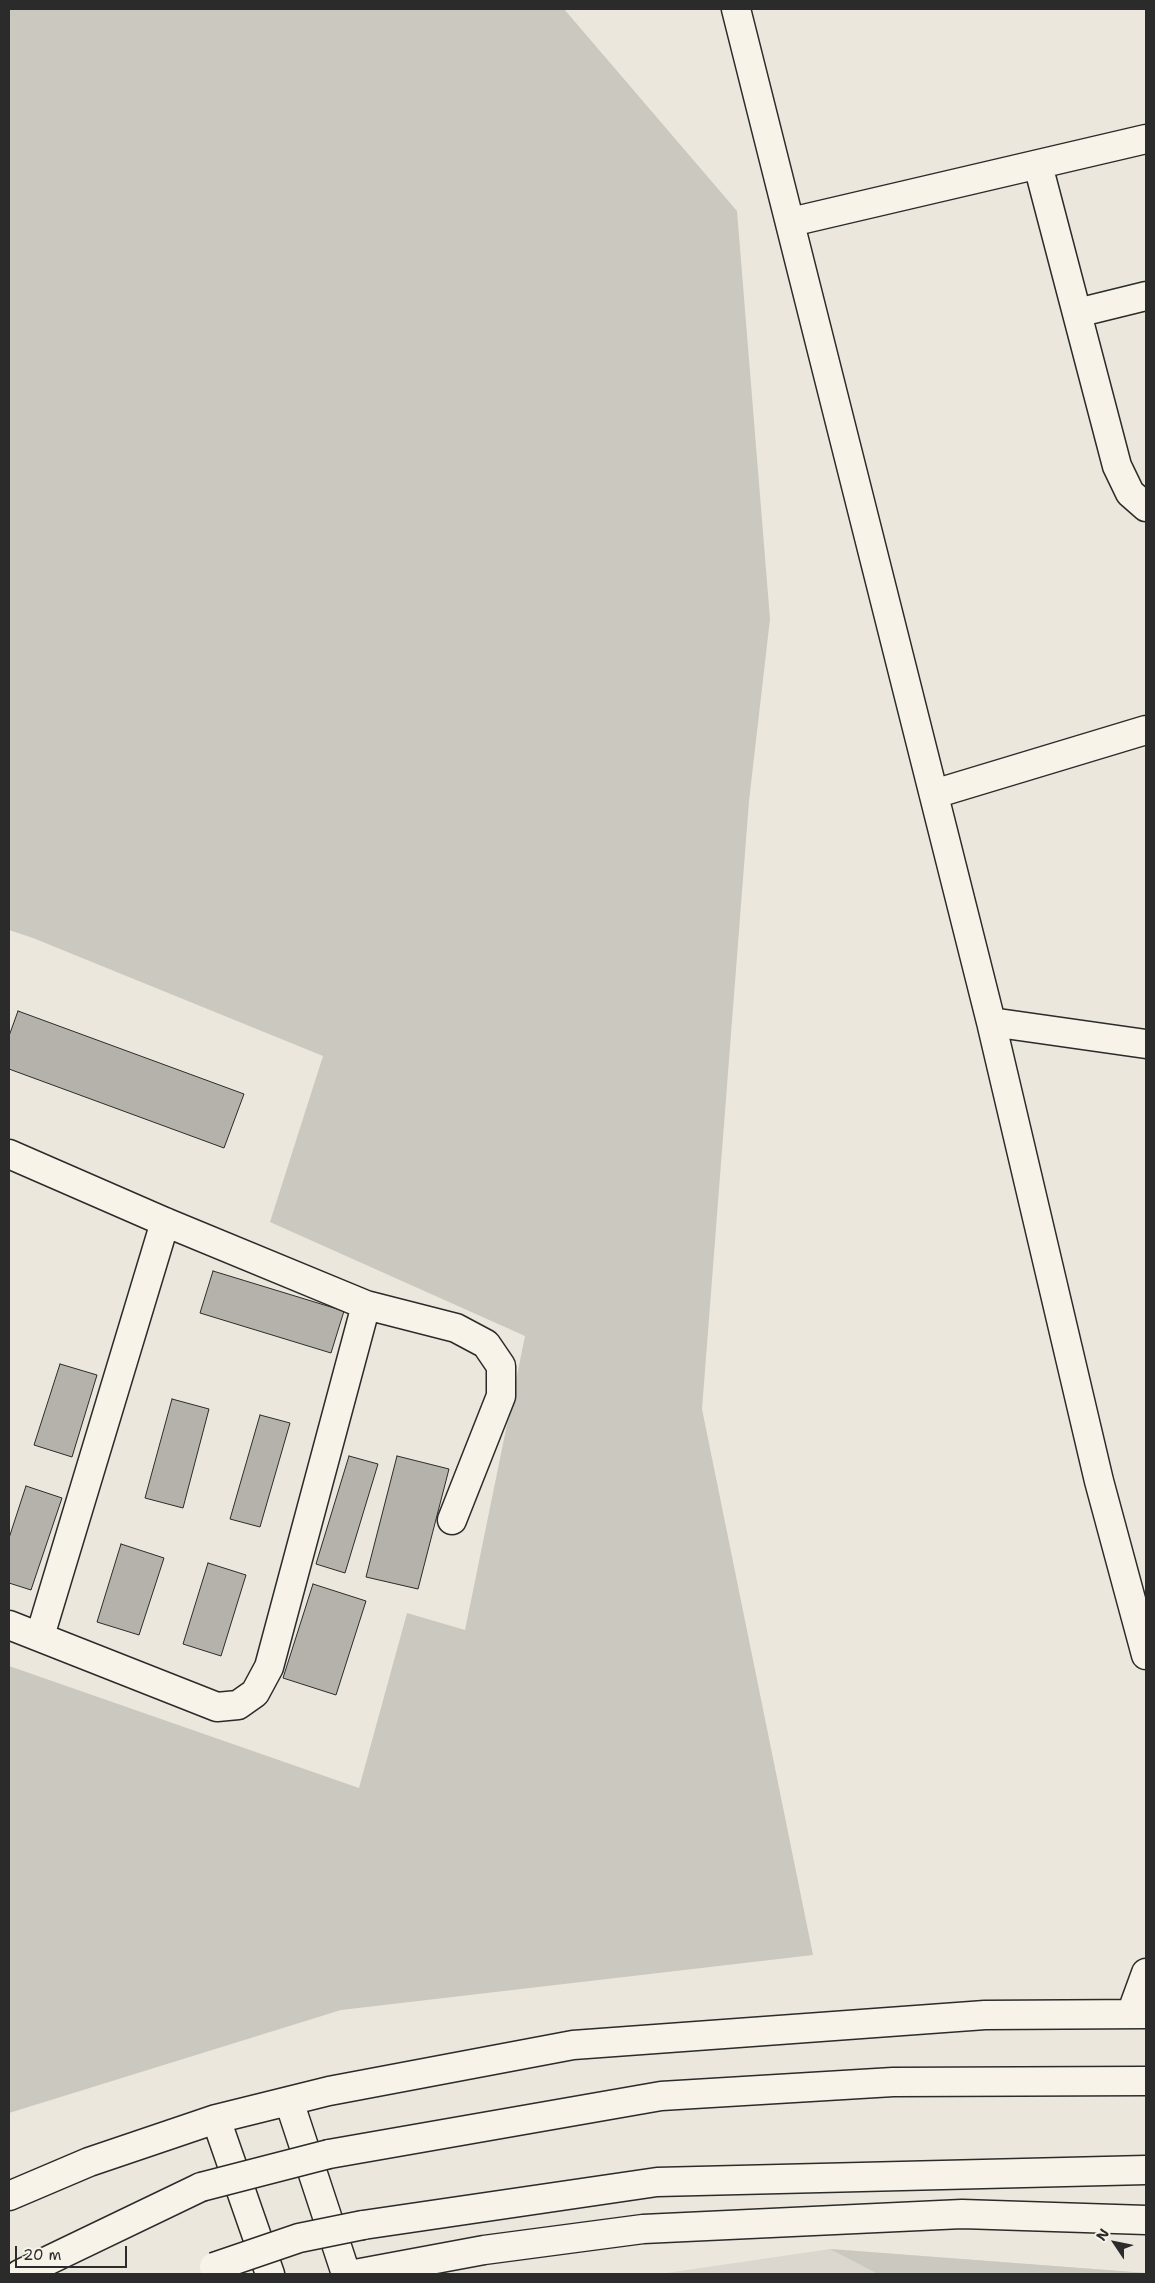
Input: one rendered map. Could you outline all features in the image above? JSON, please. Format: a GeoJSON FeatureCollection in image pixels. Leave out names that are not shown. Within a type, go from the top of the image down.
{"type":"FeatureCollection","features":[{"type":"Feature","properties":{"kind":"main road"},"geometry":{"type":"LineString","coordinates":[[736,9],[991,1022],[1099,1481],[1146,1655]]}},
{"type":"Feature","properties":{"kind":"main road"},"geometry":{"type":"LineString","coordinates":[[791,222],[1146,140]]}},
{"type":"Feature","properties":{"kind":"main road"},"geometry":{"type":"LineString","coordinates":[[1038,165],[1117,466],[1130,493],[1146,507]]}},
{"type":"Feature","properties":{"kind":"main road"},"geometry":{"type":"LineString","coordinates":[[1077,313],[1146,296]]}},
{"type":"Feature","properties":{"kind":"main road"},"geometry":{"type":"LineString","coordinates":[[934,794],[1146,730]]}},
{"type":"Feature","properties":{"kind":"main road"},"geometry":{"type":"LineString","coordinates":[[991,1022],[1146,1044]]}},
{"type":"Feature","properties":{"kind":"main road"},"geometry":{"type":"LineString","coordinates":[[9,1154],[165,1222],[366,1305],[456,1328],[486,1344],[501,1366],[501,1396],[452,1520]]}},
{"type":"Feature","properties":{"kind":"main road"},"geometry":{"type":"LineString","coordinates":[[40,1636],[165,1222]]}},
{"type":"Feature","properties":{"kind":"main road"},"geometry":{"type":"LineString","coordinates":[[9,1625],[217,1707],[238,1705],[255,1693],[269,1667],[366,1305]]}},
{"type":"Feature","properties":{"kind":"main road"},"geometry":{"type":"LineString","coordinates":[[9,2196],[89,2162],[216,2119],[328,2091],[573,2045],[985,2016],[1139,2014],[1146,1973]]}},
{"type":"Feature","properties":{"kind":"main road"},"geometry":{"type":"LineString","coordinates":[[20,2274],[201,2187],[328,2154],[661,2096],[893,2082],[1146,2081]]}},
{"type":"Feature","properties":{"kind":"main road"},"geometry":{"type":"LineString","coordinates":[[289,2101],[346,2274]]}},
{"type":"Feature","properties":{"kind":"main road"},"geometry":{"type":"LineString","coordinates":[[216,2119],[270,2274]]}},
{"type":"Feature","properties":{"kind":"main road"},"geometry":{"type":"LineString","coordinates":[[206,2270],[299,2238],[363,2225],[657,2182],[1146,2170]]}},
{"type":"Feature","properties":{"kind":"main road"},"geometry":{"type":"LineString","coordinates":[[355,2274],[484,2250],[643,2230],[962,2214],[1146,2220]]}},
{"type":"Feature","properties":{"kind":"shaded area"},"geometry":{"type":"Polygon","coordinates":[[[9,9],[564,9],[737,211],[770,619],[749,801],[702,1409],[813,1955],[341,2010],[9,2113],[9,1666],[359,1788],[407,1613],[465,1630],[525,1336],[270,1222],[323,1056],[33,938],[9,930],[9,9]]]}},
{"type":"Feature","properties":{"kind":"shaded area"},"geometry":{"type":"Polygon","coordinates":[[[830,2249],[1146,2273],[1146,2274],[660,2274],[830,2249]]]}},
{"type":"Feature","properties":{"kind":"shaded area"},"geometry":{"type":"Polygon","coordinates":[[[830,2249],[1146,2273],[1146,2274],[878,2274],[830,2249]]]}},
{"type":"Feature","properties":{"kind":"building"},"geometry":{"type":"Polygon","coordinates":[[[18,1011],[244,1094],[224,1148],[9,1069],[9,1036],[18,1011]]]}},
{"type":"Feature","properties":{"kind":"building"},"geometry":{"type":"Polygon","coordinates":[[[213,1271],[344,1311],[331,1353],[200,1313],[213,1271]]]}},
{"type":"Feature","properties":{"kind":"building"},"geometry":{"type":"Polygon","coordinates":[[[60,1364],[97,1375],[72,1457],[34,1445],[60,1364]]]}},
{"type":"Feature","properties":{"kind":"building"},"geometry":{"type":"Polygon","coordinates":[[[172,1399],[209,1409],[183,1508],[145,1498],[172,1399]]]}},
{"type":"Feature","properties":{"kind":"building"},"geometry":{"type":"Polygon","coordinates":[[[260,1415],[290,1423],[260,1527],[230,1519],[260,1415]]]}},
{"type":"Feature","properties":{"kind":"building"},"geometry":{"type":"Polygon","coordinates":[[[349,1456],[378,1464],[345,1573],[316,1564],[349,1456]]]}},
{"type":"Feature","properties":{"kind":"building"},"geometry":{"type":"Polygon","coordinates":[[[397,1456],[449,1469],[418,1589],[366,1577],[397,1456]]]}},
{"type":"Feature","properties":{"kind":"building"},"geometry":{"type":"Polygon","coordinates":[[[26,1486],[62,1498],[31,1590],[9,1583],[9,1538],[26,1486]]]}},
{"type":"Feature","properties":{"kind":"building"},"geometry":{"type":"Polygon","coordinates":[[[121,1544],[164,1558],[139,1635],[97,1622],[121,1544]]]}},
{"type":"Feature","properties":{"kind":"building"},"geometry":{"type":"Polygon","coordinates":[[[208,1563],[246,1575],[221,1656],[183,1644],[208,1563]]]}},
{"type":"Feature","properties":{"kind":"building"},"geometry":{"type":"Polygon","coordinates":[[[313,1584],[366,1601],[336,1695],[283,1678],[313,1584]]]}}]}
